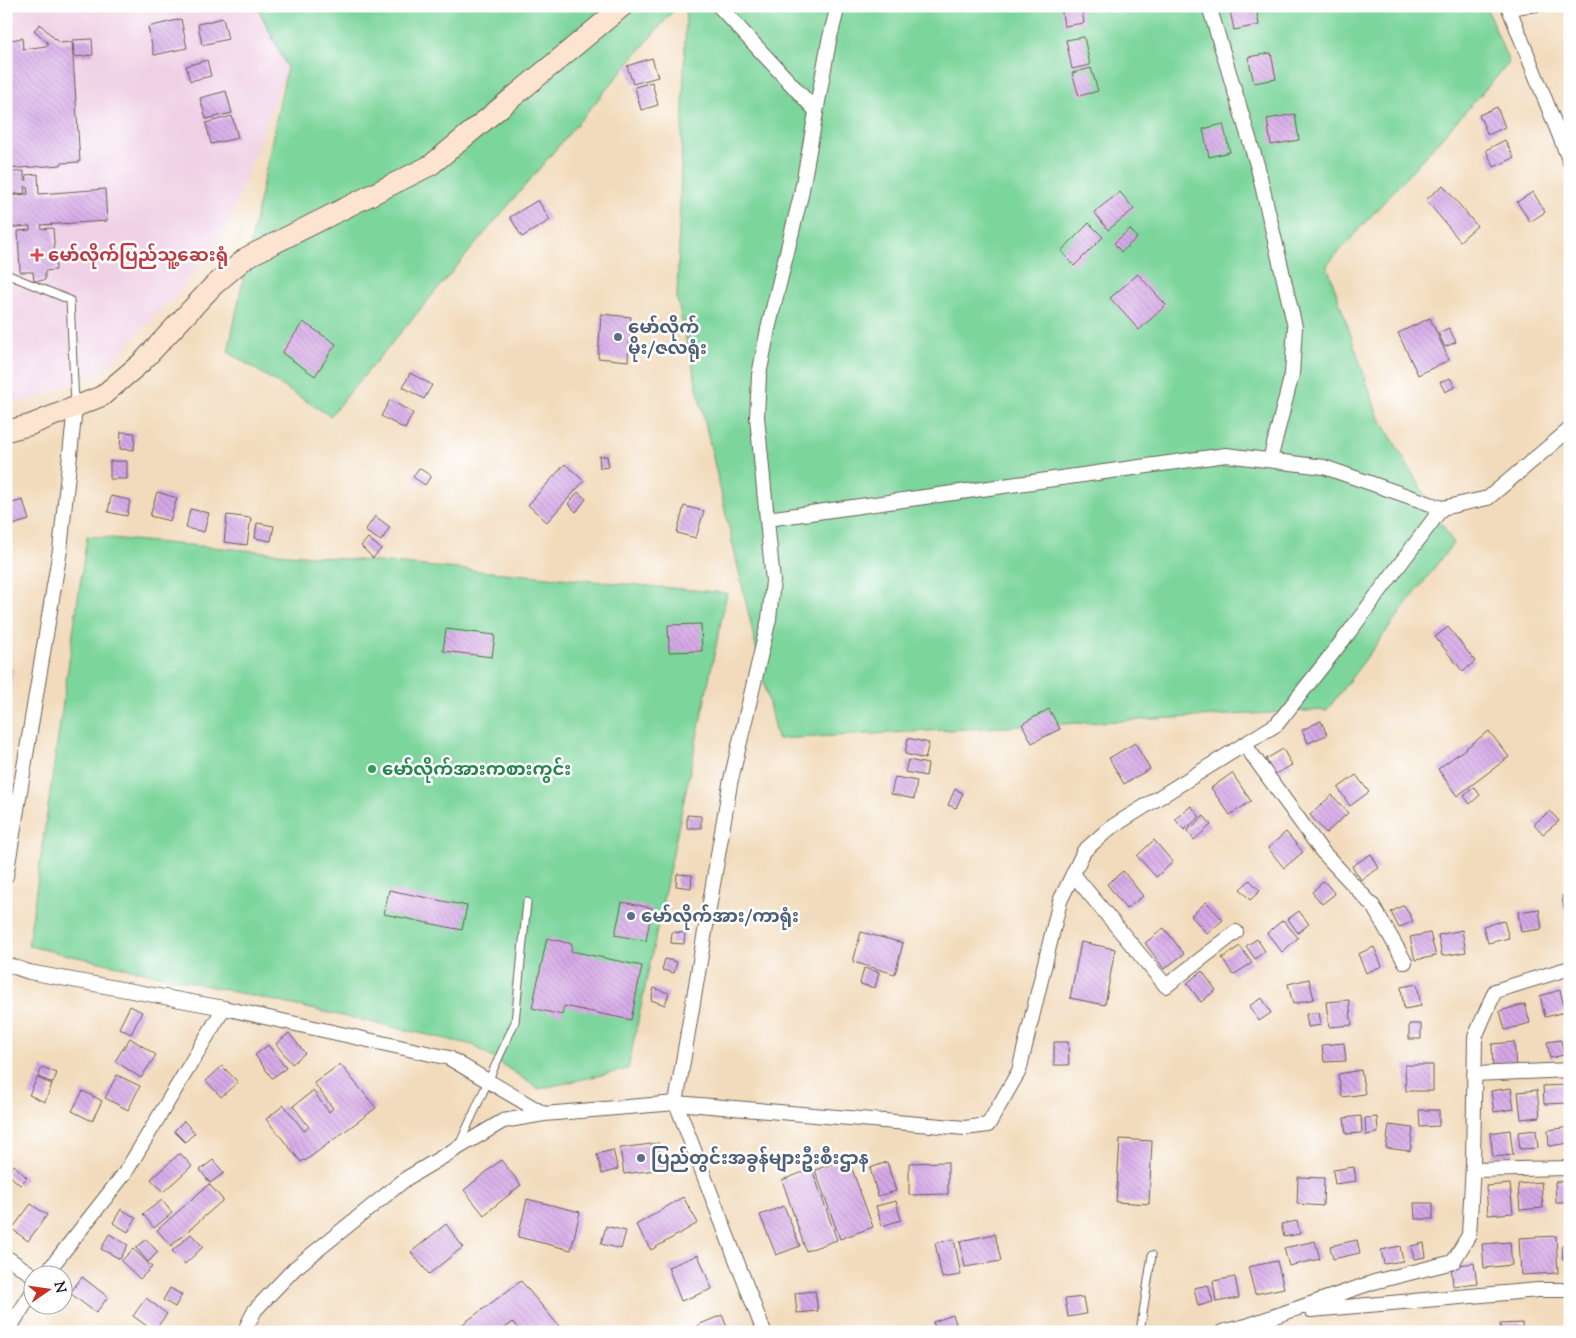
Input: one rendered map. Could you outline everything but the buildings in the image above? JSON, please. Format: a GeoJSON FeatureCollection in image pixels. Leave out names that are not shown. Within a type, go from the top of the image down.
{"type":"FeatureCollection","features":[{"type":"Feature","properties":{"kind":"main road"},"geometry":{"type":"LineString","coordinates":[[6,431],[30,425],[102,396],[142,362],[213,286],[247,258],[431,165],[623,6]]}},
{"type":"Feature","properties":{"kind":"street"},"geometry":{"type":"LineString","coordinates":[[719,6],[816,111]]}},
{"type":"Feature","properties":{"kind":"street"},"geometry":{"type":"LineString","coordinates":[[764,1332],[676,1103],[730,784],[769,619],[773,581],[757,417],[760,375],[768,329],[800,195],[829,42],[838,6]]}},
{"type":"Feature","properties":{"kind":"street"},"geometry":{"type":"LineString","coordinates":[[1209,6],[1258,168],[1295,327],[1292,374],[1270,460]]}},
{"type":"Feature","properties":{"kind":"street"},"geometry":{"type":"LineString","coordinates":[[1509,9],[1570,162]]}},
{"type":"Feature","properties":{"kind":"street"},"geometry":{"type":"LineString","coordinates":[[6,876],[60,550],[75,407]]}},
{"type":"Feature","properties":{"kind":"street"},"geometry":{"type":"LineString","coordinates":[[767,519],[1226,455],[1324,467],[1442,508],[1488,498],[1570,429]]}},
{"type":"Feature","properties":{"kind":"street"},"geometry":{"type":"LineString","coordinates":[[244,1332],[254,1310],[295,1268],[407,1178],[503,1121],[544,1114],[676,1103],[964,1128],[988,1124],[1019,1071],[1060,901],[1084,850],[1110,828],[1277,724],[1350,631],[1442,508]]}},
{"type":"Feature","properties":{"kind":"street"},"geometry":{"type":"LineString","coordinates":[[1244,745],[1321,850],[1373,906],[1405,962]]}},
{"type":"Feature","properties":{"kind":"street"},"geometry":{"type":"LineString","coordinates":[[1073,874],[1166,986],[1236,932]]}},
{"type":"Feature","properties":{"kind":"street"},"geometry":{"type":"LineString","coordinates":[[6,964],[29,972],[224,1008],[449,1058],[544,1114]]}},
{"type":"Feature","properties":{"kind":"street"},"geometry":{"type":"LineString","coordinates":[[1246,1326],[1374,1282],[1453,1262],[1469,1235],[1473,1170],[1475,1038],[1495,991],[1570,968]]}},
{"type":"Feature","properties":{"kind":"street"},"geometry":{"type":"LineString","coordinates":[[52,1266],[125,1173],[224,1008]]}},
{"type":"Feature","properties":{"kind":"street"},"geometry":{"type":"LineString","coordinates":[[1474,1074],[1570,1070]]}},
{"type":"Feature","properties":{"kind":"street"},"geometry":{"type":"LineString","coordinates":[[1473,1170],[1570,1168]]}},
{"type":"Feature","properties":{"kind":"street"},"geometry":{"type":"LineString","coordinates":[[6,1256],[22,1267]]}},
{"type":"Feature","properties":{"kind":"street"},"geometry":{"type":"LineString","coordinates":[[1222,1332],[1316,1308],[1539,1290],[1570,1290]]}},
{"type":"Feature","properties":{"kind":"street"},"geometry":{"type":"LineString","coordinates":[[8,1332],[22,1309]]}},
{"type":"Feature","properties":{"kind":"lane"},"geometry":{"type":"LineString","coordinates":[[1509,9],[1552,6]]}},
{"type":"Feature","properties":{"kind":"lane"},"geometry":{"type":"LineString","coordinates":[[6,274],[70,300],[75,407]]}},
{"type":"Feature","properties":{"kind":"lane"},"geometry":{"type":"LineString","coordinates":[[458,1148],[515,1022],[527,902]]}},
{"type":"Feature","properties":{"kind":"lane"},"geometry":{"type":"LineString","coordinates":[[1140,1332],[1152,1255]]}},
{"type":"Feature","properties":{"kind":"shaded area"},"geometry":{"type":"Polygon","coordinates":[[[6,6],[257,6],[287,67],[227,228],[186,284],[103,371],[34,399],[6,405],[6,6]]]}},
{"type":"Feature","properties":{"kind":"green space"},"geometry":{"type":"Polygon","coordinates":[[[257,6],[677,6],[330,416],[228,352],[287,67],[257,6]]]}},
{"type":"Feature","properties":{"kind":"green space"},"geometry":{"type":"Polygon","coordinates":[[[686,6],[1486,6],[1509,63],[1327,265],[1377,413],[1453,543],[1327,710],[777,739],[677,299],[686,6]]]}},
{"type":"Feature","properties":{"kind":"green space","name":"မော်လိုက်အားကစားကွင်း"},"geometry":{"type":"Polygon","coordinates":[[[87,536],[727,593],[628,1069],[539,1089],[473,1045],[28,946],[87,536]]]}},
{"type":"Feature","properties":{"kind":"place","name":"မော်လိုက်ပြည်သူ့ဆေးရုံ"},"geometry":{"type":"Point","coordinates":[37,255]}},
{"type":"Feature","properties":{"kind":"place","name":"မော်လိုက် မိုး/ဇလရုံး"},"geometry":{"type":"Point","coordinates":[618,337]}},
{"type":"Feature","properties":{"kind":"place","name":"မော်လိုက်အားကစားကွင်း"},"geometry":{"type":"Point","coordinates":[372,769]}},
{"type":"Feature","properties":{"kind":"place","name":"မော်လိုက်အား/ကာရုံး"},"geometry":{"type":"Point","coordinates":[631,916]}},
{"type":"Feature","properties":{"kind":"place","name":"ပြည်တွင်းအခွန်များဦးစီးဌာန"},"geometry":{"type":"Point","coordinates":[641,1158]}}]}
